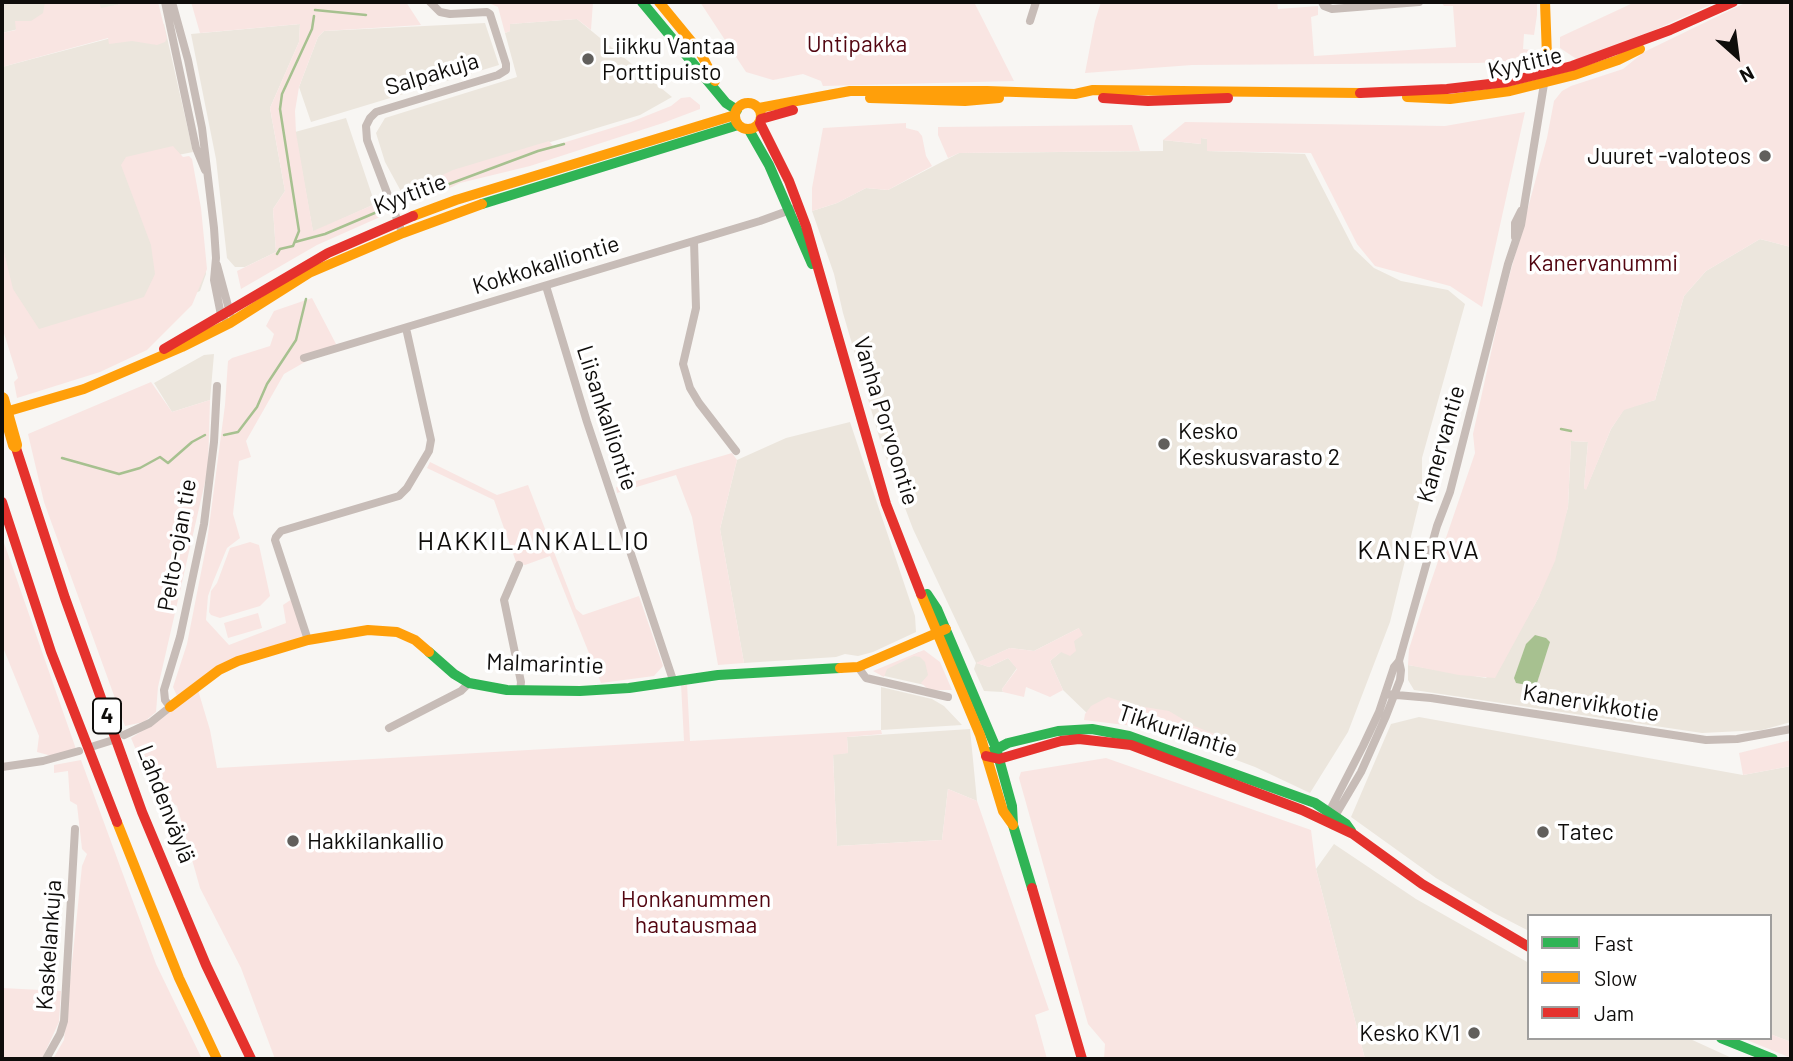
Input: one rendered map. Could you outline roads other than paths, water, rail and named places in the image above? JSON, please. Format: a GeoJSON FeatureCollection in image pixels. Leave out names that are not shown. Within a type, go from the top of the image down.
{"type":"FeatureCollection","features":[{"type":"Feature","properties":{"kind":"main road","name":"Vanha Porvoontie"},"geometry":{"type":"LineString","coordinates":[[642,2],[726,103],[747,117]]}},
{"type":"Feature","properties":{"kind":"main road","name":"Vanha Porvoontie"},"geometry":{"type":"LineString","coordinates":[[659,2],[701,52],[712,77],[747,117],[814,248],[820,279],[886,504],[994,754],[1003,811],[1013,825],[1082,1059]]}},
{"type":"Feature","properties":{"kind":"main road"},"geometry":{"type":"LineString","coordinates":[[1544,78],[1547,56],[1545,2]]}},
{"type":"Feature","properties":{"kind":"main road","name":"Kyytitie"},"geometry":{"type":"LineString","coordinates":[[2,413],[84,389],[183,347],[227,316],[456,200],[747,117],[850,91],[1075,94],[1093,90],[1379,93],[1395,97],[1450,99],[1485,96],[1618,60],[1657,41],[1671,30],[1733,2]]}},
{"type":"Feature","properties":{"kind":"main road","name":"Lahdenväylä"},"geometry":{"type":"LineString","coordinates":[[2,399],[65,598],[142,812],[206,965],[251,1059]]}},
{"type":"Feature","properties":{"kind":"main road","name":"4"},"geometry":{"type":"LineString","coordinates":[[2,502],[51,652],[85,742],[179,978],[217,1059]]}},
{"type":"Feature","properties":{"kind":"main road","name":"Malmarintie"},"geometry":{"type":"LineString","coordinates":[[170,707],[219,670],[250,657],[308,640],[368,630],[397,632],[422,644],[454,674],[469,683],[520,691],[600,691],[741,673],[858,667],[941,631]]}},
{"type":"Feature","properties":{"kind":"main road","name":"Tikkurilantie"},"geometry":{"type":"LineString","coordinates":[[994,754],[1061,741],[1111,741],[1131,745],[1330,816],[1346,824],[1353,834],[1422,884],[1527,946]]}},
{"type":"Feature","properties":{"kind":"main road"},"geometry":{"type":"LineString","coordinates":[[1726,1040],[1772,1059]]}},
{"type":"Feature","properties":{"kind":"street"},"geometry":{"type":"LineString","coordinates":[[165,2],[196,148],[207,176]]}},
{"type":"Feature","properties":{"kind":"street"},"geometry":{"type":"LineString","coordinates":[[172,2],[196,97],[205,146],[216,258],[214,280],[227,316]]}},
{"type":"Feature","properties":{"kind":"street","name":"Salpakuja"},"geometry":{"type":"LineString","coordinates":[[401,227],[367,140],[366,126],[370,118],[376,112],[498,75],[506,70],[490,14],[450,14],[440,12],[430,2]]}},
{"type":"Feature","properties":{"kind":"street"},"geometry":{"type":"LineString","coordinates":[[1030,21],[1037,2]]}},
{"type":"Feature","properties":{"kind":"street"},"geometry":{"type":"LineString","coordinates":[[1322,2],[1324,6],[1332,9],[1419,2]]}},
{"type":"Feature","properties":{"kind":"street","name":"Kanervantie"},"geometry":{"type":"LineString","coordinates":[[1330,816],[1361,772],[1390,695],[1394,667],[1399,661],[1463,446],[1516,237],[1515,223],[1522,210],[1544,78]]}},
{"type":"Feature","properties":{"kind":"street","name":"Kokkokalliontie"},"geometry":{"type":"LineString","coordinates":[[304,358],[794,208]]}},
{"type":"Feature","properties":{"kind":"street"},"geometry":{"type":"LineString","coordinates":[[694,240],[696,308],[683,364],[690,388],[699,403],[736,451]]}},
{"type":"Feature","properties":{"kind":"street","name":"Liisankalliontie"},"geometry":{"type":"LineString","coordinates":[[546,286],[673,680]]}},
{"type":"Feature","properties":{"kind":"street"},"geometry":{"type":"LineString","coordinates":[[308,640],[275,540],[281,531],[399,496],[407,488],[432,440],[406,328]]}},
{"type":"Feature","properties":{"kind":"street","name":"Pelto-ojan tie"},"geometry":{"type":"LineString","coordinates":[[170,707],[165,700],[164,690],[180,637],[204,524],[214,442],[217,386]]}},
{"type":"Feature","properties":{"kind":"street"},"geometry":{"type":"LineString","coordinates":[[519,565],[504,600],[521,682],[520,691]]}},
{"type":"Feature","properties":{"kind":"street"},"geometry":{"type":"LineString","coordinates":[[858,667],[866,678],[948,697]]}},
{"type":"Feature","properties":{"kind":"street"},"geometry":{"type":"LineString","coordinates":[[389,728],[461,691],[469,683]]}},
{"type":"Feature","properties":{"kind":"street","name":"Kanervikkotie"},"geometry":{"type":"LineString","coordinates":[[1390,695],[1431,698],[1706,740],[1737,739],[1791,729]]}},
{"type":"Feature","properties":{"kind":"street"},"geometry":{"type":"LineString","coordinates":[[124,735],[150,723],[170,707]]}},
{"type":"Feature","properties":{"kind":"street"},"geometry":{"type":"LineString","coordinates":[[94,746],[110,741]]}},
{"type":"Feature","properties":{"kind":"street"},"geometry":{"type":"LineString","coordinates":[[2,767],[43,761],[79,751]]}},
{"type":"Feature","properties":{"kind":"street","name":"Kaskelankuja"},"geometry":{"type":"LineString","coordinates":[[46,1059],[64,1021],[75,829]]}},
{"type":"Feature","properties":{"kind":"waterway"},"geometry":{"type":"LineString","coordinates":[[315,10],[366,15]]}},
{"type":"Feature","properties":{"kind":"waterway"},"geometry":{"type":"LineString","coordinates":[[277,254],[280,249],[293,246],[299,231],[280,109],[282,94],[312,29],[314,16]]}},
{"type":"Feature","properties":{"kind":"waterway"},"geometry":{"type":"LineString","coordinates":[[417,196],[564,144]]}},
{"type":"Feature","properties":{"kind":"waterway"},"geometry":{"type":"LineString","coordinates":[[295,242],[325,234],[377,212]]}},
{"type":"Feature","properties":{"kind":"waterway"},"geometry":{"type":"LineString","coordinates":[[224,435],[238,432],[257,407],[267,384],[296,340],[306,299]]}},
{"type":"Feature","properties":{"kind":"waterway"},"geometry":{"type":"LineString","coordinates":[[1561,429],[1571,431]]}},
{"type":"Feature","properties":{"kind":"waterway"},"geometry":{"type":"LineString","coordinates":[[62,458],[119,474],[140,468],[160,457],[168,463],[192,442],[205,435]]}},
{"type":"Feature","properties":{"kind":"place","name":"Liikku Vantaa Porttipuisto"},"geometry":{"type":"Point","coordinates":[588,59]}},
{"type":"Feature","properties":{"kind":"place","name":"Juuret -valoteos"},"geometry":{"type":"Point","coordinates":[1765,156]}},
{"type":"Feature","properties":{"kind":"place","name":"Kesko Keskusvarasto 2"},"geometry":{"type":"Point","coordinates":[1164,444]}},
{"type":"Feature","properties":{"kind":"place","name":"Tatec"},"geometry":{"type":"Point","coordinates":[1543,832]}},
{"type":"Feature","properties":{"kind":"place","name":"Hakkilankallio"},"geometry":{"type":"Point","coordinates":[293,841]}},
{"type":"Feature","properties":{"kind":"place","name":"Kesko KV1"},"geometry":{"type":"Point","coordinates":[1474,1033]}},
{"type":"Feature","properties":{"kind":"district","name":"HAKKILANKALLIO"},"geometry":{"type":"Point","coordinates":[534,541]}},
{"type":"Feature","properties":{"kind":"district","name":"KANERVA"},"geometry":{"type":"Point","coordinates":[1419,550]}},
{"type":"Feature","properties":{"kind":"park label","name":"Untipakka"},"geometry":{"type":"Point","coordinates":[857,44]}},
{"type":"Feature","properties":{"kind":"park label","name":"Kanervanummi"},"geometry":{"type":"Point","coordinates":[1603,263]}},
{"type":"Feature","properties":{"kind":"park label","name":"Honkanummen hautausmaa"},"geometry":{"type":"Point","coordinates":[696,912]}}]}
